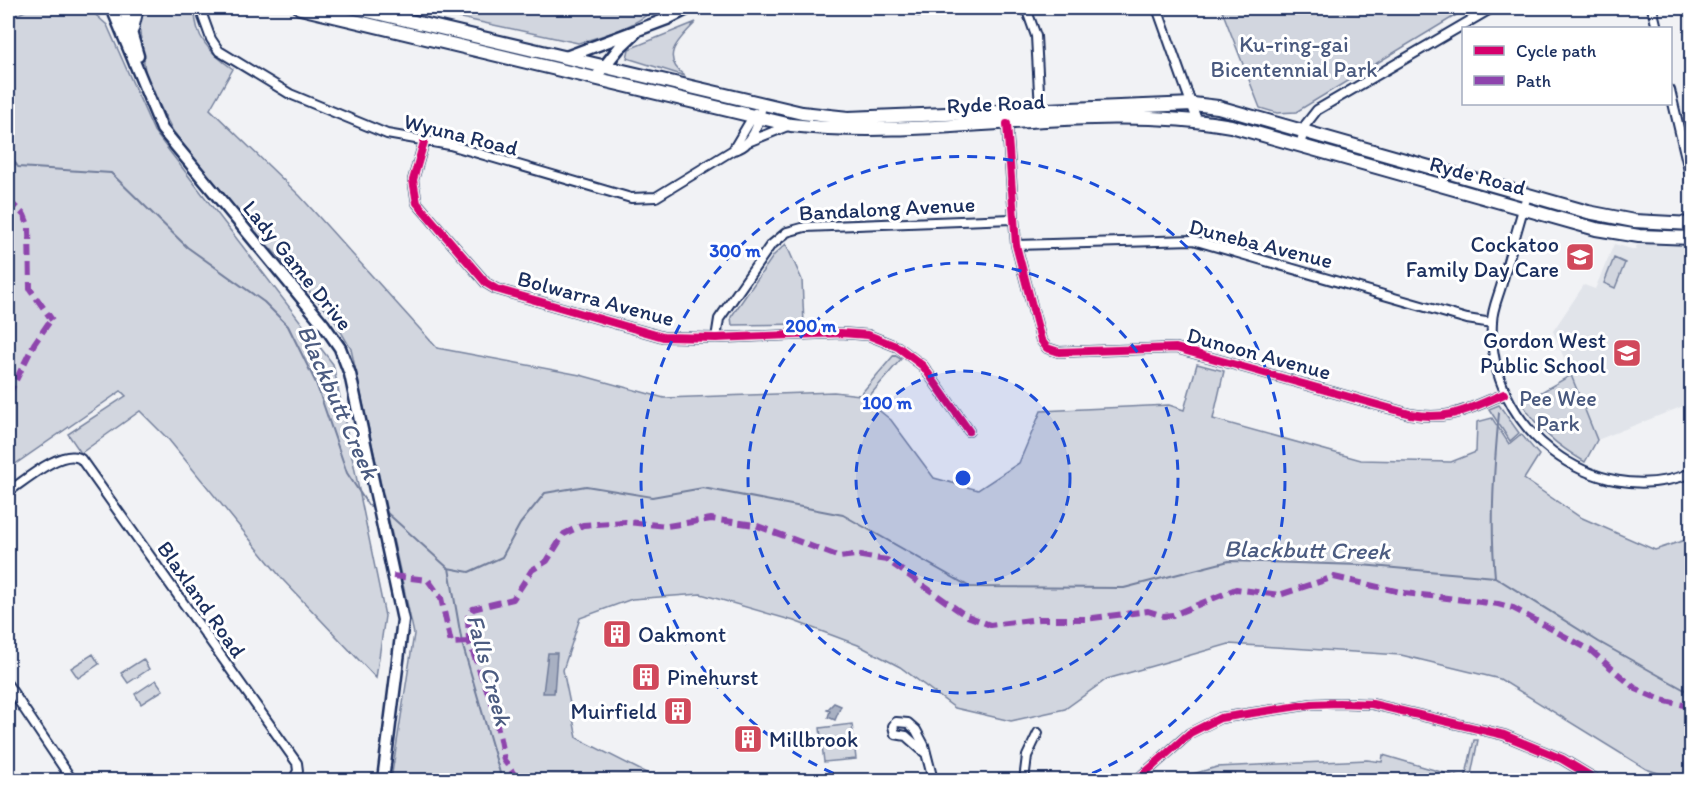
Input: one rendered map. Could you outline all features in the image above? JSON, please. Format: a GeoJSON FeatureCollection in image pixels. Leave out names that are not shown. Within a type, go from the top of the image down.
{"type":"FeatureCollection","features":[{"type":"Feature","properties":{"kind":"highway"},"geometry":{"type":"LineString","coordinates":[[132,29],[137,8]]}},
{"type":"Feature","properties":{"kind":"highway","name":"Ryde Road"},"geometry":{"type":"LineString","coordinates":[[300,8],[601,69],[801,113],[848,117],[1193,104],[1232,110],[1615,219],[1692,224]]}},
{"type":"Feature","properties":{"kind":"highway","name":"Ryde Road"},"geometry":{"type":"LineString","coordinates":[[355,8],[566,57],[756,117],[791,125],[859,130],[1144,118],[1197,120],[1231,126],[1610,232],[1692,238]]}},
{"type":"Feature","properties":{"kind":"main road","name":"Lady Game Drive"},"geometry":{"type":"LineString","coordinates":[[112,8],[162,129],[324,325],[340,348],[357,398],[403,620],[383,780]]}},
{"type":"Feature","properties":{"kind":"main road","name":"Lady Game Drive"},"geometry":{"type":"LineString","coordinates":[[124,8],[132,29],[143,80]]}},
{"type":"Feature","properties":{"kind":"main road"},"geometry":{"type":"LineString","coordinates":[[566,57],[636,32],[689,8]]}},
{"type":"Feature","properties":{"kind":"main road"},"geometry":{"type":"LineString","coordinates":[[601,69],[636,32]]}},
{"type":"Feature","properties":{"kind":"main road"},"geometry":{"type":"LineString","coordinates":[[601,69],[617,38]]}},
{"type":"Feature","properties":{"kind":"street"},"geometry":{"type":"LineString","coordinates":[[1026,8],[1036,36],[1040,110]]}},
{"type":"Feature","properties":{"kind":"street"},"geometry":{"type":"LineString","coordinates":[[1157,8],[1197,120]]}},
{"type":"Feature","properties":{"kind":"street"},"geometry":{"type":"LineString","coordinates":[[1300,146],[1310,117],[1317,110],[1492,8]]}},
{"type":"Feature","properties":{"kind":"street"},"geometry":{"type":"LineString","coordinates":[[1652,8],[1657,27]]}},
{"type":"Feature","properties":{"kind":"street","name":"Wyuna Road"},"geometry":{"type":"LineString","coordinates":[[203,17],[211,39],[219,51],[290,94],[387,134],[450,145],[568,182],[639,199],[663,194],[733,150],[791,125]]}},
{"type":"Feature","properties":{"kind":"street"},"geometry":{"type":"LineString","coordinates":[[1672,94],[1692,183]]}},
{"type":"Feature","properties":{"kind":"street","name":"Wyuna Road"},"geometry":{"type":"LineString","coordinates":[[733,150],[762,105]]}},
{"type":"Feature","properties":{"kind":"street","name":"Wyuna Road"},"geometry":{"type":"LineString","coordinates":[[748,142],[756,117]]}},
{"type":"Feature","properties":{"kind":"street","name":"Dunoon Avenue"},"geometry":{"type":"LineString","coordinates":[[1006,124],[1012,219],[1016,245],[1041,340],[1052,351],[1176,348],[1410,414],[1436,418],[1449,417],[1504,394]]}},
{"type":"Feature","properties":{"kind":"street","name":"Bolwarra Avenue"},"geometry":{"type":"LineString","coordinates":[[424,142],[413,180],[417,203],[486,283],[496,289],[663,337],[716,338],[841,333],[883,340],[912,355],[923,366],[969,430]]}},
{"type":"Feature","properties":{"kind":"street"},"geometry":{"type":"LineString","coordinates":[[1527,195],[1492,323],[1496,362],[1504,394],[1526,428],[1566,464],[1603,478],[1642,482],[1692,472]]}},
{"type":"Feature","properties":{"kind":"street","name":"Bandalong Avenue"},"geometry":{"type":"LineString","coordinates":[[716,338],[718,319],[771,246],[795,229],[1012,219]]}},
{"type":"Feature","properties":{"kind":"street","name":"Duneba Avenue"},"geometry":{"type":"LineString","coordinates":[[1016,245],[1193,240],[1467,319],[1492,323]]}},
{"type":"Feature","properties":{"kind":"street","name":"Blaxland Road"},"geometry":{"type":"LineString","coordinates":[[8,492],[62,456],[69,455],[81,459],[297,763],[298,771],[293,780]]}},
{"type":"Feature","properties":{"kind":"street"},"geometry":{"type":"LineString","coordinates":[[8,685],[72,780]]}},
{"type":"Feature","properties":{"kind":"street"},"geometry":{"type":"LineString","coordinates":[[1137,780],[1190,733],[1220,718],[1268,710],[1339,703],[1372,704],[1504,735],[1562,759],[1597,780]]}},
{"type":"Feature","properties":{"kind":"street"},"geometry":{"type":"LineString","coordinates":[[1024,780],[1026,756],[1038,733]]}},
{"type":"Feature","properties":{"kind":"street"},"geometry":{"type":"LineString","coordinates":[[924,752],[933,780]]}},
{"type":"Feature","properties":{"kind":"shaded area","name":"Gordon West Public School"},"geometry":{"type":"Polygon","coordinates":[[[1614,244],[1635,250],[1637,245],[1691,245],[1691,403],[1597,440],[1553,331],[1584,285],[1595,289],[1614,244]]]}},
{"type":"Feature","properties":{"kind":"green space"},"geometry":{"type":"Polygon","coordinates":[[[88,8],[107,25],[154,131],[333,364],[385,616],[376,678],[283,580],[169,440],[140,411],[81,453],[68,434],[126,396],[121,391],[8,469],[8,39],[13,30],[8,19],[27,10],[88,8]]]}},
{"type":"Feature","properties":{"kind":"green space"},"geometry":{"type":"Polygon","coordinates":[[[144,8],[195,8],[197,28],[205,43],[217,57],[233,69],[210,109],[300,196],[437,348],[580,375],[664,398],[834,392],[860,395],[894,355],[901,359],[866,400],[891,420],[934,478],[978,490],[1019,463],[1041,411],[1169,405],[1184,410],[1197,364],[1224,371],[1213,419],[1361,460],[1451,462],[1476,452],[1477,422],[1492,418],[1509,444],[1521,434],[1539,455],[1524,479],[1580,517],[1655,550],[1691,538],[1691,780],[1679,780],[1646,769],[1500,679],[1401,655],[1229,644],[1107,679],[1065,709],[1011,721],[955,708],[900,667],[858,645],[794,621],[701,594],[632,599],[580,618],[563,670],[577,738],[660,780],[391,780],[414,634],[351,349],[333,318],[214,185],[173,131],[146,79],[139,24],[144,8]]]}},
{"type":"Feature","properties":{"kind":"green space"},"geometry":{"type":"Polygon","coordinates":[[[414,8],[655,8],[629,26],[578,43],[414,8]]]}},
{"type":"Feature","properties":{"kind":"green space","name":"Ku-ring-gai Bicentennial Park"},"geometry":{"type":"Polygon","coordinates":[[[1221,8],[1468,8],[1296,112],[1277,113],[1260,108],[1221,8]]]}},
{"type":"Feature","properties":{"kind":"green space"},"geometry":{"type":"Polygon","coordinates":[[[696,22],[678,41],[672,55],[677,69],[685,76],[627,58],[629,49],[696,22]]]}},
{"type":"Feature","properties":{"kind":"green space"},"geometry":{"type":"Polygon","coordinates":[[[786,244],[802,280],[804,324],[732,325],[731,317],[774,255],[786,244]]]}},
{"type":"Feature","properties":{"kind":"green space"},"geometry":{"type":"Polygon","coordinates":[[[1614,258],[1625,263],[1615,288],[1604,283],[1614,258]]]}},
{"type":"Feature","properties":{"kind":"green space","name":"Pee Wee Park"},"geometry":{"type":"Polygon","coordinates":[[[1571,375],[1597,440],[1585,462],[1549,437],[1522,403],[1571,375]]]}},
{"type":"Feature","properties":{"kind":"green space"},"geometry":{"type":"Polygon","coordinates":[[[1499,405],[1519,433],[1510,441],[1489,409],[1499,405]]]}},
{"type":"Feature","properties":{"kind":"green space"},"geometry":{"type":"Polygon","coordinates":[[[93,654],[99,664],[78,678],[71,668],[93,654]]]}},
{"type":"Feature","properties":{"kind":"green space"},"geometry":{"type":"Polygon","coordinates":[[[143,659],[149,669],[128,683],[121,673],[143,659]]]}},
{"type":"Feature","properties":{"kind":"green space"},"geometry":{"type":"Polygon","coordinates":[[[156,680],[163,690],[141,704],[135,694],[156,680]]]}},
{"type":"Feature","properties":{"kind":"green space"},"geometry":{"type":"Polygon","coordinates":[[[852,724],[856,759],[824,762],[820,728],[852,724]]]}},
{"type":"Feature","properties":{"kind":"green space"},"geometry":{"type":"Polygon","coordinates":[[[1474,740],[1478,740],[1470,780],[1172,780],[1217,767],[1367,760],[1382,762],[1383,755],[1465,779],[1474,740]]]}},
{"type":"Feature","properties":{"kind":"water"},"geometry":{"type":"Polygon","coordinates":[[[548,653],[557,653],[554,693],[543,693],[548,653]]]}},
{"type":"Feature","properties":{"kind":"water"},"geometry":{"type":"Polygon","coordinates":[[[834,703],[841,706],[835,720],[828,717],[830,711],[827,710],[834,703]]]}},
{"type":"Feature","properties":{"kind":"waterway","name":"Blackbutt Creek"},"geometry":{"type":"LineString","coordinates":[[8,152],[18,167],[111,173],[187,247],[264,302],[288,326],[316,383],[347,473],[368,505],[374,507]]}},
{"type":"Feature","properties":{"kind":"waterway"},"geometry":{"type":"LineString","coordinates":[[1495,577],[1493,515],[1499,413]]}},
{"type":"Feature","properties":{"kind":"waterway","name":"Blackbutt Creek"},"geometry":{"type":"LineString","coordinates":[[385,511],[448,568],[469,572],[502,557],[520,524],[545,493],[586,486],[652,497],[703,488],[843,515],[970,587],[1124,588],[1229,561],[1361,565],[1495,577],[1599,642],[1692,694]]}},
{"type":"Feature","properties":{"kind":"waterway","name":"Falls Creek"},"geometry":{"type":"LineString","coordinates":[[449,568],[462,643],[502,780]]}},
{"type":"Feature","properties":{"kind":"marked path"},"geometry":{"type":"LineString","coordinates":[[8,200],[24,215],[29,227],[30,289],[52,320]]}},
{"type":"Feature","properties":{"kind":"marked path"},"geometry":{"type":"LineString","coordinates":[[8,396],[34,344],[50,321]]}},
{"type":"Feature","properties":{"kind":"marked path"},"geometry":{"type":"LineString","coordinates":[[518,780],[504,760],[494,709],[469,642],[468,617],[473,609],[513,599],[532,570],[547,561],[564,534],[583,525],[626,522],[667,526],[711,519],[755,525],[840,557],[855,555],[887,560],[965,615],[990,625],[1039,619],[1085,619],[1148,611],[1163,616],[1173,615],[1236,589],[1279,595],[1334,577],[1405,593],[1498,604],[1513,608],[1590,650],[1636,689],[1661,700],[1692,707]]}},
{"type":"Feature","properties":{"kind":"marked path"},"geometry":{"type":"LineString","coordinates":[[393,576],[428,580],[441,598],[451,643],[469,642]]}},
{"type":"Feature","properties":{"kind":"cycle path"},"geometry":{"type":"LineString","coordinates":[[1007,124],[1016,245],[1041,340],[1047,348],[1059,352],[1176,348],[1424,416],[1448,415],[1504,394]]}},
{"type":"Feature","properties":{"kind":"cycle path"},"geometry":{"type":"LineString","coordinates":[[424,142],[413,180],[417,203],[486,283],[496,289],[663,337],[716,338],[841,333],[868,335],[898,347],[923,366],[969,431]]}},
{"type":"Feature","properties":{"kind":"cycle path"},"geometry":{"type":"LineString","coordinates":[[1137,780],[1190,733],[1220,718],[1312,704],[1339,703],[1372,704],[1504,735],[1562,759],[1597,780]]}},
{"type":"Feature","properties":{"kind":"place","name":"Cockatoo Family Day Care"},"geometry":{"type":"Point","coordinates":[1580,257]}},
{"type":"Feature","properties":{"kind":"place","name":"Gordon West Public School"},"geometry":{"type":"Point","coordinates":[1627,353]}},
{"type":"Feature","properties":{"kind":"place","name":"Oakmont"},"geometry":{"type":"Point","coordinates":[617,634]}},
{"type":"Feature","properties":{"kind":"place","name":"Pinehurst"},"geometry":{"type":"Point","coordinates":[646,677]}},
{"type":"Feature","properties":{"kind":"place","name":"Muirfield"},"geometry":{"type":"Point","coordinates":[678,711]}},
{"type":"Feature","properties":{"kind":"place","name":"Millbrook"},"geometry":{"type":"Point","coordinates":[748,739]}}]}
